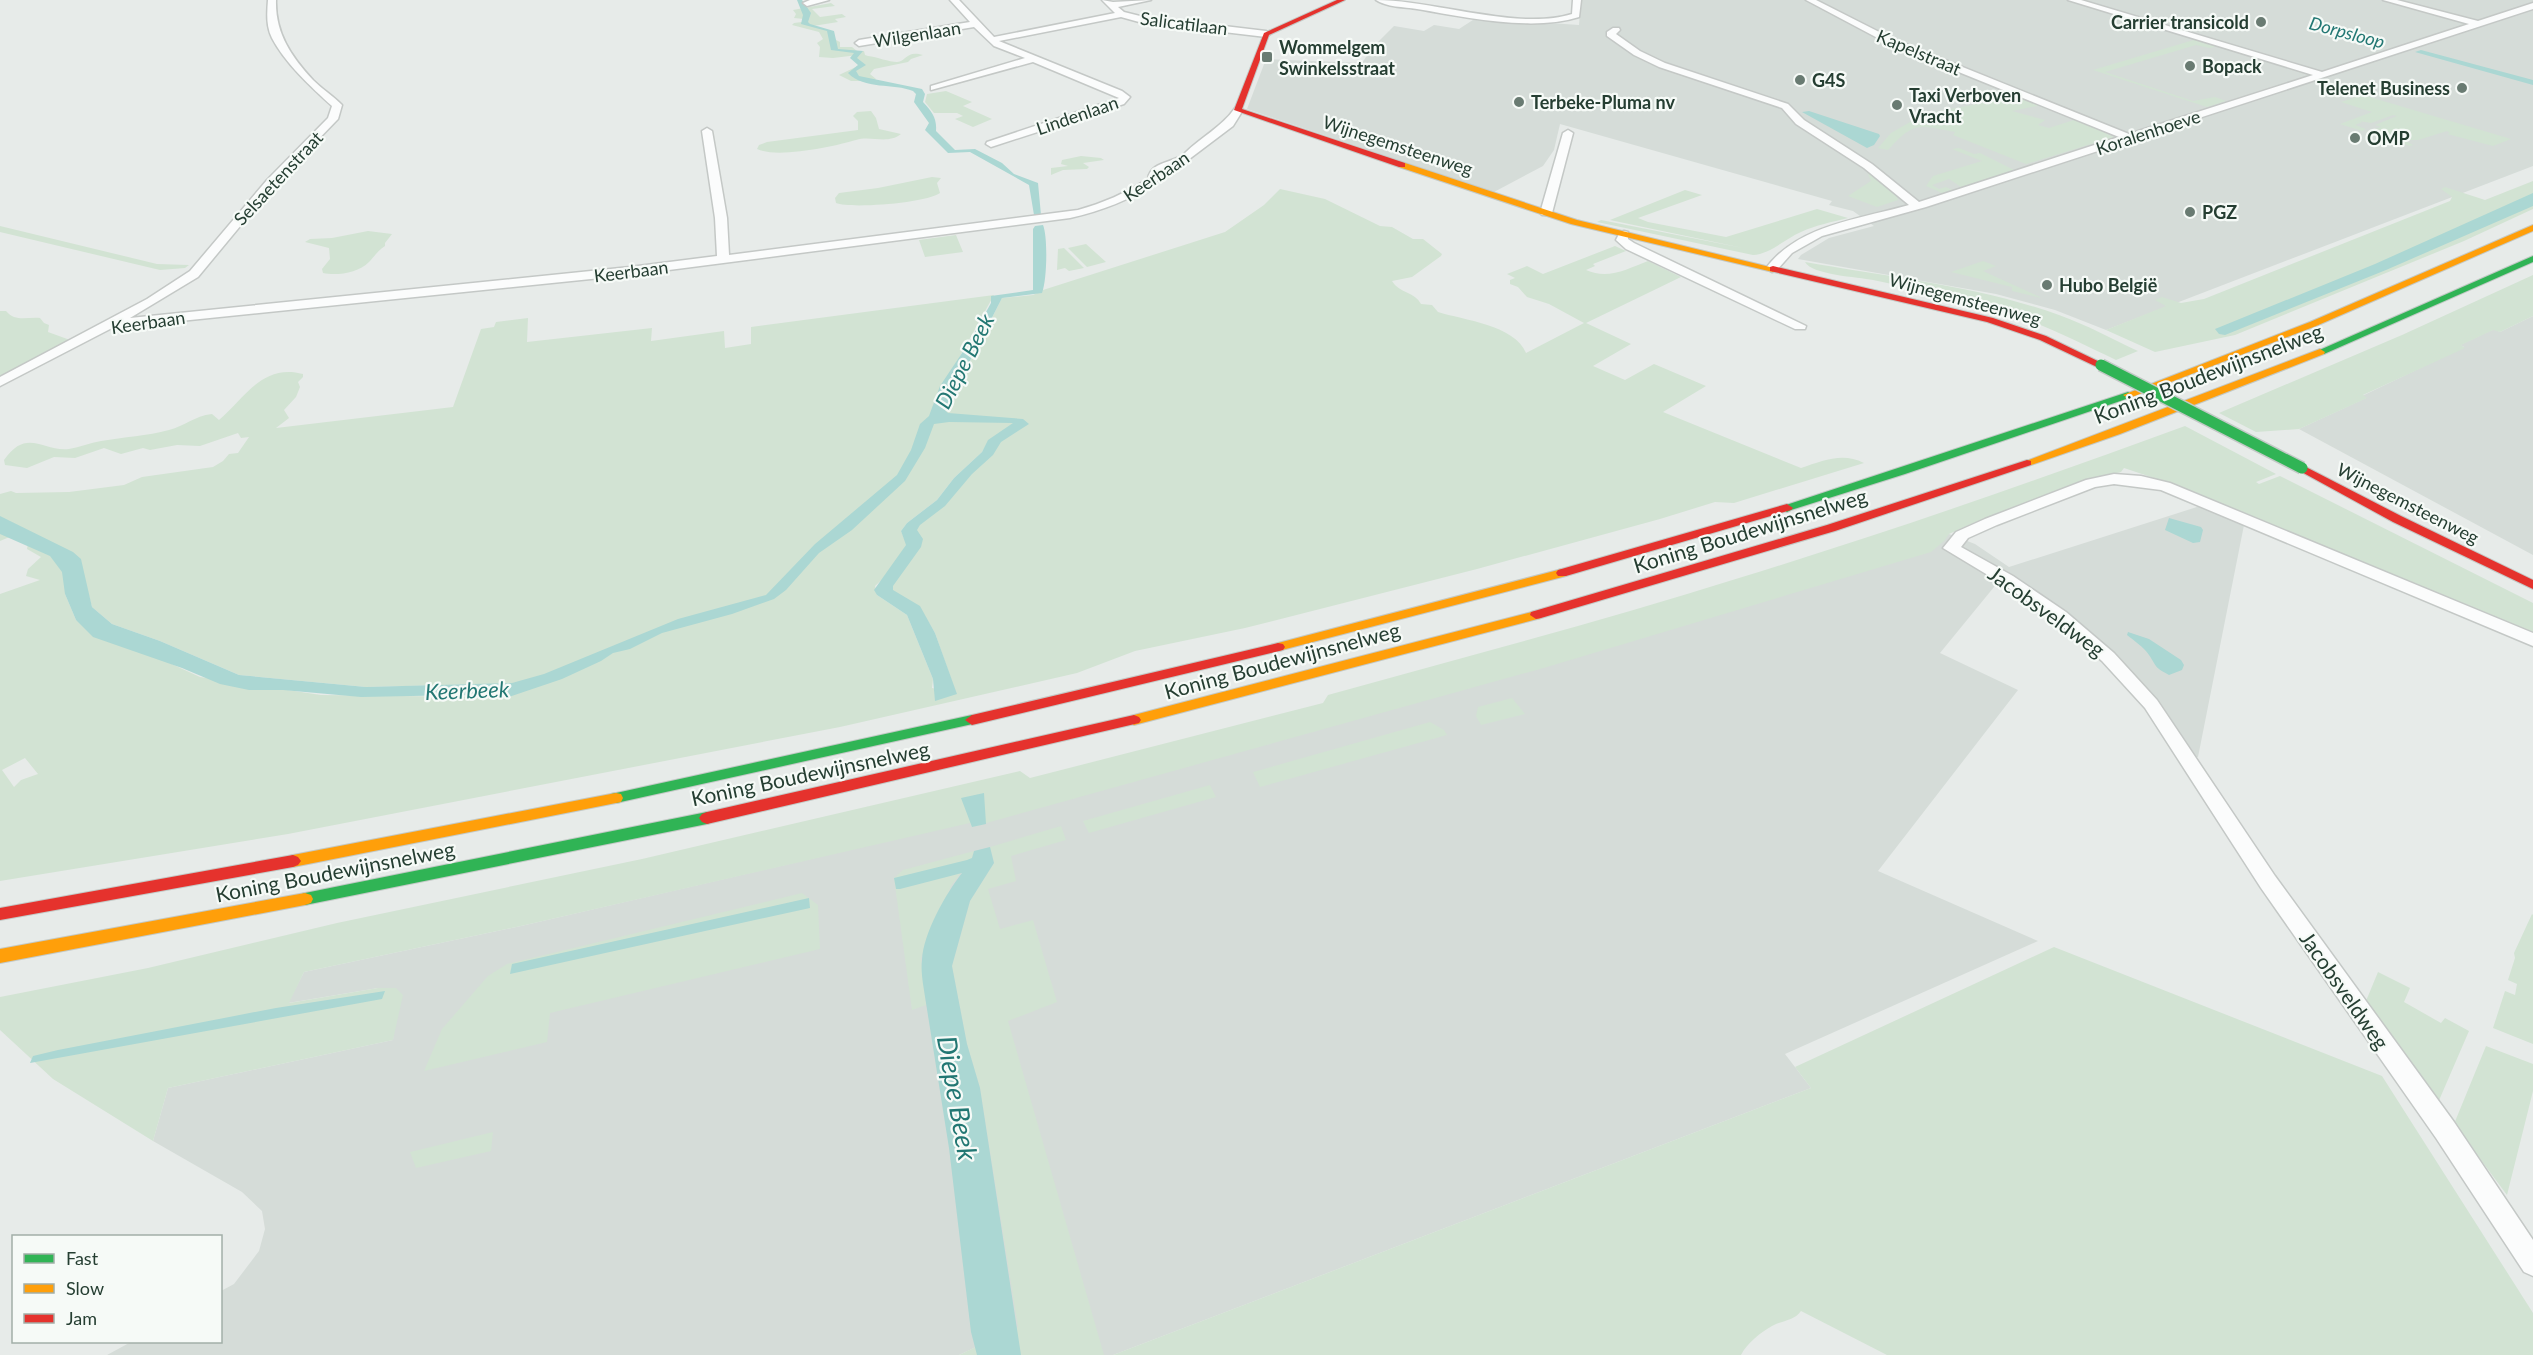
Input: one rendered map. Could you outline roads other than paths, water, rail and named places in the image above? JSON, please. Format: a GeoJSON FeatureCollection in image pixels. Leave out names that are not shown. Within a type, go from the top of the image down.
{"type":"FeatureCollection","features":[{"type":"Feature","properties":{"kind":"main road"},"geometry":{"type":"LineString","coordinates":[[1238,110],[1266,34],[1342,0]]}},
{"type":"Feature","properties":{"kind":"main road","name":"Wijnegemsteenweg"},"geometry":{"type":"LineString","coordinates":[[1238,110],[1546,213],[1624,234],[1990,320],[2043,338],[2101,365],[2397,519],[2533,585]]}},
{"type":"Feature","properties":{"kind":"main road","name":"Koning Boudewijnsnelweg"},"geometry":{"type":"LineString","coordinates":[[0,914],[311,858],[788,762],[1191,669],[1541,580],[1812,500],[2031,429],[2186,374],[2330,316],[2533,228]]}},
{"type":"Feature","properties":{"kind":"main road","name":"Koning Boudewijnsnelweg"},"geometry":{"type":"LineString","coordinates":[[0,956],[517,858],[803,797],[1210,702],[1571,606],[1842,525],[2069,449],[2226,391],[2380,328],[2533,259]]}},
{"type":"Feature","properties":{"kind":"street","name":"Selsaetenstraat"},"geometry":{"type":"LineString","coordinates":[[110,324],[194,274],[264,190],[337,114],[336,102],[310,82],[276,37],[271,18],[272,0]]}},
{"type":"Feature","properties":{"kind":"street"},"geometry":{"type":"LineString","coordinates":[[807,3],[825,0]]}},
{"type":"Feature","properties":{"kind":"street","name":"Lindenlaan"},"geometry":{"type":"LineString","coordinates":[[954,0],[991,40],[1119,93],[1125,99],[991,144]]}},
{"type":"Feature","properties":{"kind":"street"},"geometry":{"type":"LineString","coordinates":[[1109,2],[1147,0]]}},
{"type":"Feature","properties":{"kind":"street"},"geometry":{"type":"LineString","coordinates":[[1380,0],[1484,16],[1554,21],[1571,19],[1576,15],[1577,0]]}},
{"type":"Feature","properties":{"kind":"street","name":"Kapelstraat"},"geometry":{"type":"LineString","coordinates":[[1810,0],[1901,46],[2130,138]]}},
{"type":"Feature","properties":{"kind":"street"},"geometry":{"type":"LineString","coordinates":[[2072,0],[2324,75]]}},
{"type":"Feature","properties":{"kind":"street"},"geometry":{"type":"LineString","coordinates":[[2387,0],[2479,24]]}},
{"type":"Feature","properties":{"kind":"street","name":"Salicatilaan"},"geometry":{"type":"LineString","coordinates":[[1109,2],[1121,14],[1139,19],[1266,34]]}},
{"type":"Feature","properties":{"kind":"street","name":"Koralenhoeve"},"geometry":{"type":"LineString","coordinates":[[1772,268],[1788,250],[1812,237],[1917,207],[2533,6]]}},
{"type":"Feature","properties":{"kind":"street"},"geometry":{"type":"LineString","coordinates":[[991,40],[1121,14]]}},
{"type":"Feature","properties":{"kind":"street","name":"Wilgenlaan"},"geometry":{"type":"LineString","coordinates":[[859,43],[975,24]]}},
{"type":"Feature","properties":{"kind":"street"},"geometry":{"type":"LineString","coordinates":[[1616,30],[1610,34],[1637,53],[1662,65],[1785,106],[1800,122],[1868,166],[1917,207]]}},
{"type":"Feature","properties":{"kind":"street"},"geometry":{"type":"LineString","coordinates":[[934,88],[1033,59]]}},
{"type":"Feature","properties":{"kind":"street","name":"Keerbaan"},"geometry":{"type":"LineString","coordinates":[[0,382],[110,324],[418,294],[723,260],[1051,219],[1093,210],[1135,192],[1153,180],[1153,175],[1169,163],[1180,161],[1228,124],[1238,110]]}},
{"type":"Feature","properties":{"kind":"street"},"geometry":{"type":"LineString","coordinates":[[707,131],[721,218],[723,260]]}},
{"type":"Feature","properties":{"kind":"street"},"geometry":{"type":"LineString","coordinates":[[1546,213],[1568,133]]}},
{"type":"Feature","properties":{"kind":"street","name":"Wijnegemsteenweg"},"geometry":{"type":"LineString","coordinates":[[1624,234],[1623,240],[1630,246],[1800,326]]}},
{"type":"Feature","properties":{"kind":"street","name":"Jacobsveldweg"},"geometry":{"type":"LineString","coordinates":[[2533,640],[2165,486],[2141,481],[2114,479],[2091,483],[1962,535],[1951,548],[2003,576],[2082,631],[2130,679],[2151,705],[2268,882],[2445,1130],[2533,1263]]}},
{"type":"Feature","properties":{"kind":"water"},"geometry":{"type":"Polygon","coordinates":[[[797,0],[802,0],[811,13],[808,22],[810,24],[834,31],[838,49],[863,51],[857,58],[866,65],[856,71],[859,76],[922,89],[925,94],[923,102],[933,115],[936,131],[955,150],[975,149],[1002,163],[1014,174],[1038,183],[1041,215],[1034,215],[1029,185],[970,152],[948,153],[925,130],[929,123],[914,102],[916,94],[913,91],[862,82],[848,73],[858,65],[850,58],[854,53],[831,50],[827,31],[801,24],[803,15],[797,0]]]}},
{"type":"Feature","properties":{"kind":"water"},"geometry":{"type":"Polygon","coordinates":[[[2421,50],[2533,80],[2533,85],[2415,52],[2421,50]]]}},
{"type":"Feature","properties":{"kind":"water"},"geometry":{"type":"Polygon","coordinates":[[[1809,111],[1880,136],[1874,145],[1867,148],[1802,112],[1809,111]]]}},
{"type":"Feature","properties":{"kind":"water"},"geometry":{"type":"Polygon","coordinates":[[[2533,193],[2533,206],[2386,270],[2225,335],[2219,334],[2215,329],[2375,264],[2533,193]]]}},
{"type":"Feature","properties":{"kind":"water"},"geometry":{"type":"Polygon","coordinates":[[[1043,225],[1046,259],[1042,293],[1002,298],[945,410],[948,413],[1023,419],[1029,424],[1001,442],[993,455],[972,474],[945,506],[920,525],[917,530],[923,539],[921,547],[893,586],[893,590],[920,606],[935,633],[957,694],[935,701],[933,679],[907,615],[877,595],[874,590],[906,545],[901,531],[907,523],[937,500],[954,478],[982,452],[988,440],[1013,423],[949,422],[934,424],[925,448],[905,481],[852,530],[819,553],[786,590],[774,599],[732,614],[662,633],[630,649],[613,653],[562,679],[506,698],[461,695],[361,697],[283,690],[249,690],[220,684],[182,668],[93,637],[76,620],[65,594],[62,572],[50,556],[0,534],[0,516],[73,552],[81,559],[92,607],[112,624],[160,641],[239,675],[366,687],[512,683],[544,674],[678,619],[766,595],[815,544],[897,475],[911,450],[920,424],[929,416],[940,386],[970,341],[991,303],[991,296],[1033,290],[1033,229],[1035,226],[1043,225]]]}},
{"type":"Feature","properties":{"kind":"water"},"geometry":{"type":"Polygon","coordinates":[[[2169,518],[2201,527],[2203,530],[2200,542],[2193,543],[2165,530],[2169,518]]]}},
{"type":"Feature","properties":{"kind":"water"},"geometry":{"type":"Polygon","coordinates":[[[2128,632],[2149,639],[2181,660],[2184,665],[2182,670],[2169,675],[2161,670],[2144,649],[2127,635],[2128,632]]]}},
{"type":"Feature","properties":{"kind":"water"},"geometry":{"type":"Polygon","coordinates":[[[984,793],[986,824],[972,827],[961,798],[984,793]]]}},
{"type":"Feature","properties":{"kind":"water","name":"Diepe Beek"},"geometry":{"type":"Polygon","coordinates":[[[990,847],[994,863],[970,901],[952,966],[967,1044],[980,1088],[1021,1355],[977,1355],[971,1332],[949,1148],[923,981],[922,963],[926,938],[949,891],[962,873],[900,889],[896,889],[894,878],[967,860],[972,858],[974,851],[990,847]]]}},
{"type":"Feature","properties":{"kind":"water"},"geometry":{"type":"Polygon","coordinates":[[[809,898],[810,908],[510,974],[512,964],[809,898]]]}},
{"type":"Feature","properties":{"kind":"water"},"geometry":{"type":"Polygon","coordinates":[[[385,991],[382,999],[30,1063],[33,1056],[58,1050],[276,1008],[385,991]]]}},
{"type":"Feature","properties":{"kind":"place","name":"Carrier transicold"},"geometry":{"type":"Point","coordinates":[2261,22]}},
{"type":"Feature","properties":{"kind":"place","name":"Wommelgem Swinkelsstraat"},"geometry":{"type":"Point","coordinates":[1267,57]}},
{"type":"Feature","properties":{"kind":"place","name":"Bopack"},"geometry":{"type":"Point","coordinates":[2190,66]}},
{"type":"Feature","properties":{"kind":"place","name":"G4S"},"geometry":{"type":"Point","coordinates":[1800,80]}},
{"type":"Feature","properties":{"kind":"place","name":"Telenet Business"},"geometry":{"type":"Point","coordinates":[2462,88]}},
{"type":"Feature","properties":{"kind":"place","name":"Terbeke-Pluma nv"},"geometry":{"type":"Point","coordinates":[1519,102]}},
{"type":"Feature","properties":{"kind":"place","name":"Taxi Verboven Vracht"},"geometry":{"type":"Point","coordinates":[1897,105]}},
{"type":"Feature","properties":{"kind":"place","name":"OMP"},"geometry":{"type":"Point","coordinates":[2355,138]}},
{"type":"Feature","properties":{"kind":"place","name":"PGZ"},"geometry":{"type":"Point","coordinates":[2190,212]}},
{"type":"Feature","properties":{"kind":"place","name":"Hubo België"},"geometry":{"type":"Point","coordinates":[2047,285]}},
{"type":"Feature","properties":{"kind":"water label","name":"Dorpsloop"},"geometry":{"type":"Point","coordinates":[2347,32]}},
{"type":"Feature","properties":{"kind":"water label","name":"Keerbeek"},"geometry":{"type":"Point","coordinates":[467,690]}}]}
